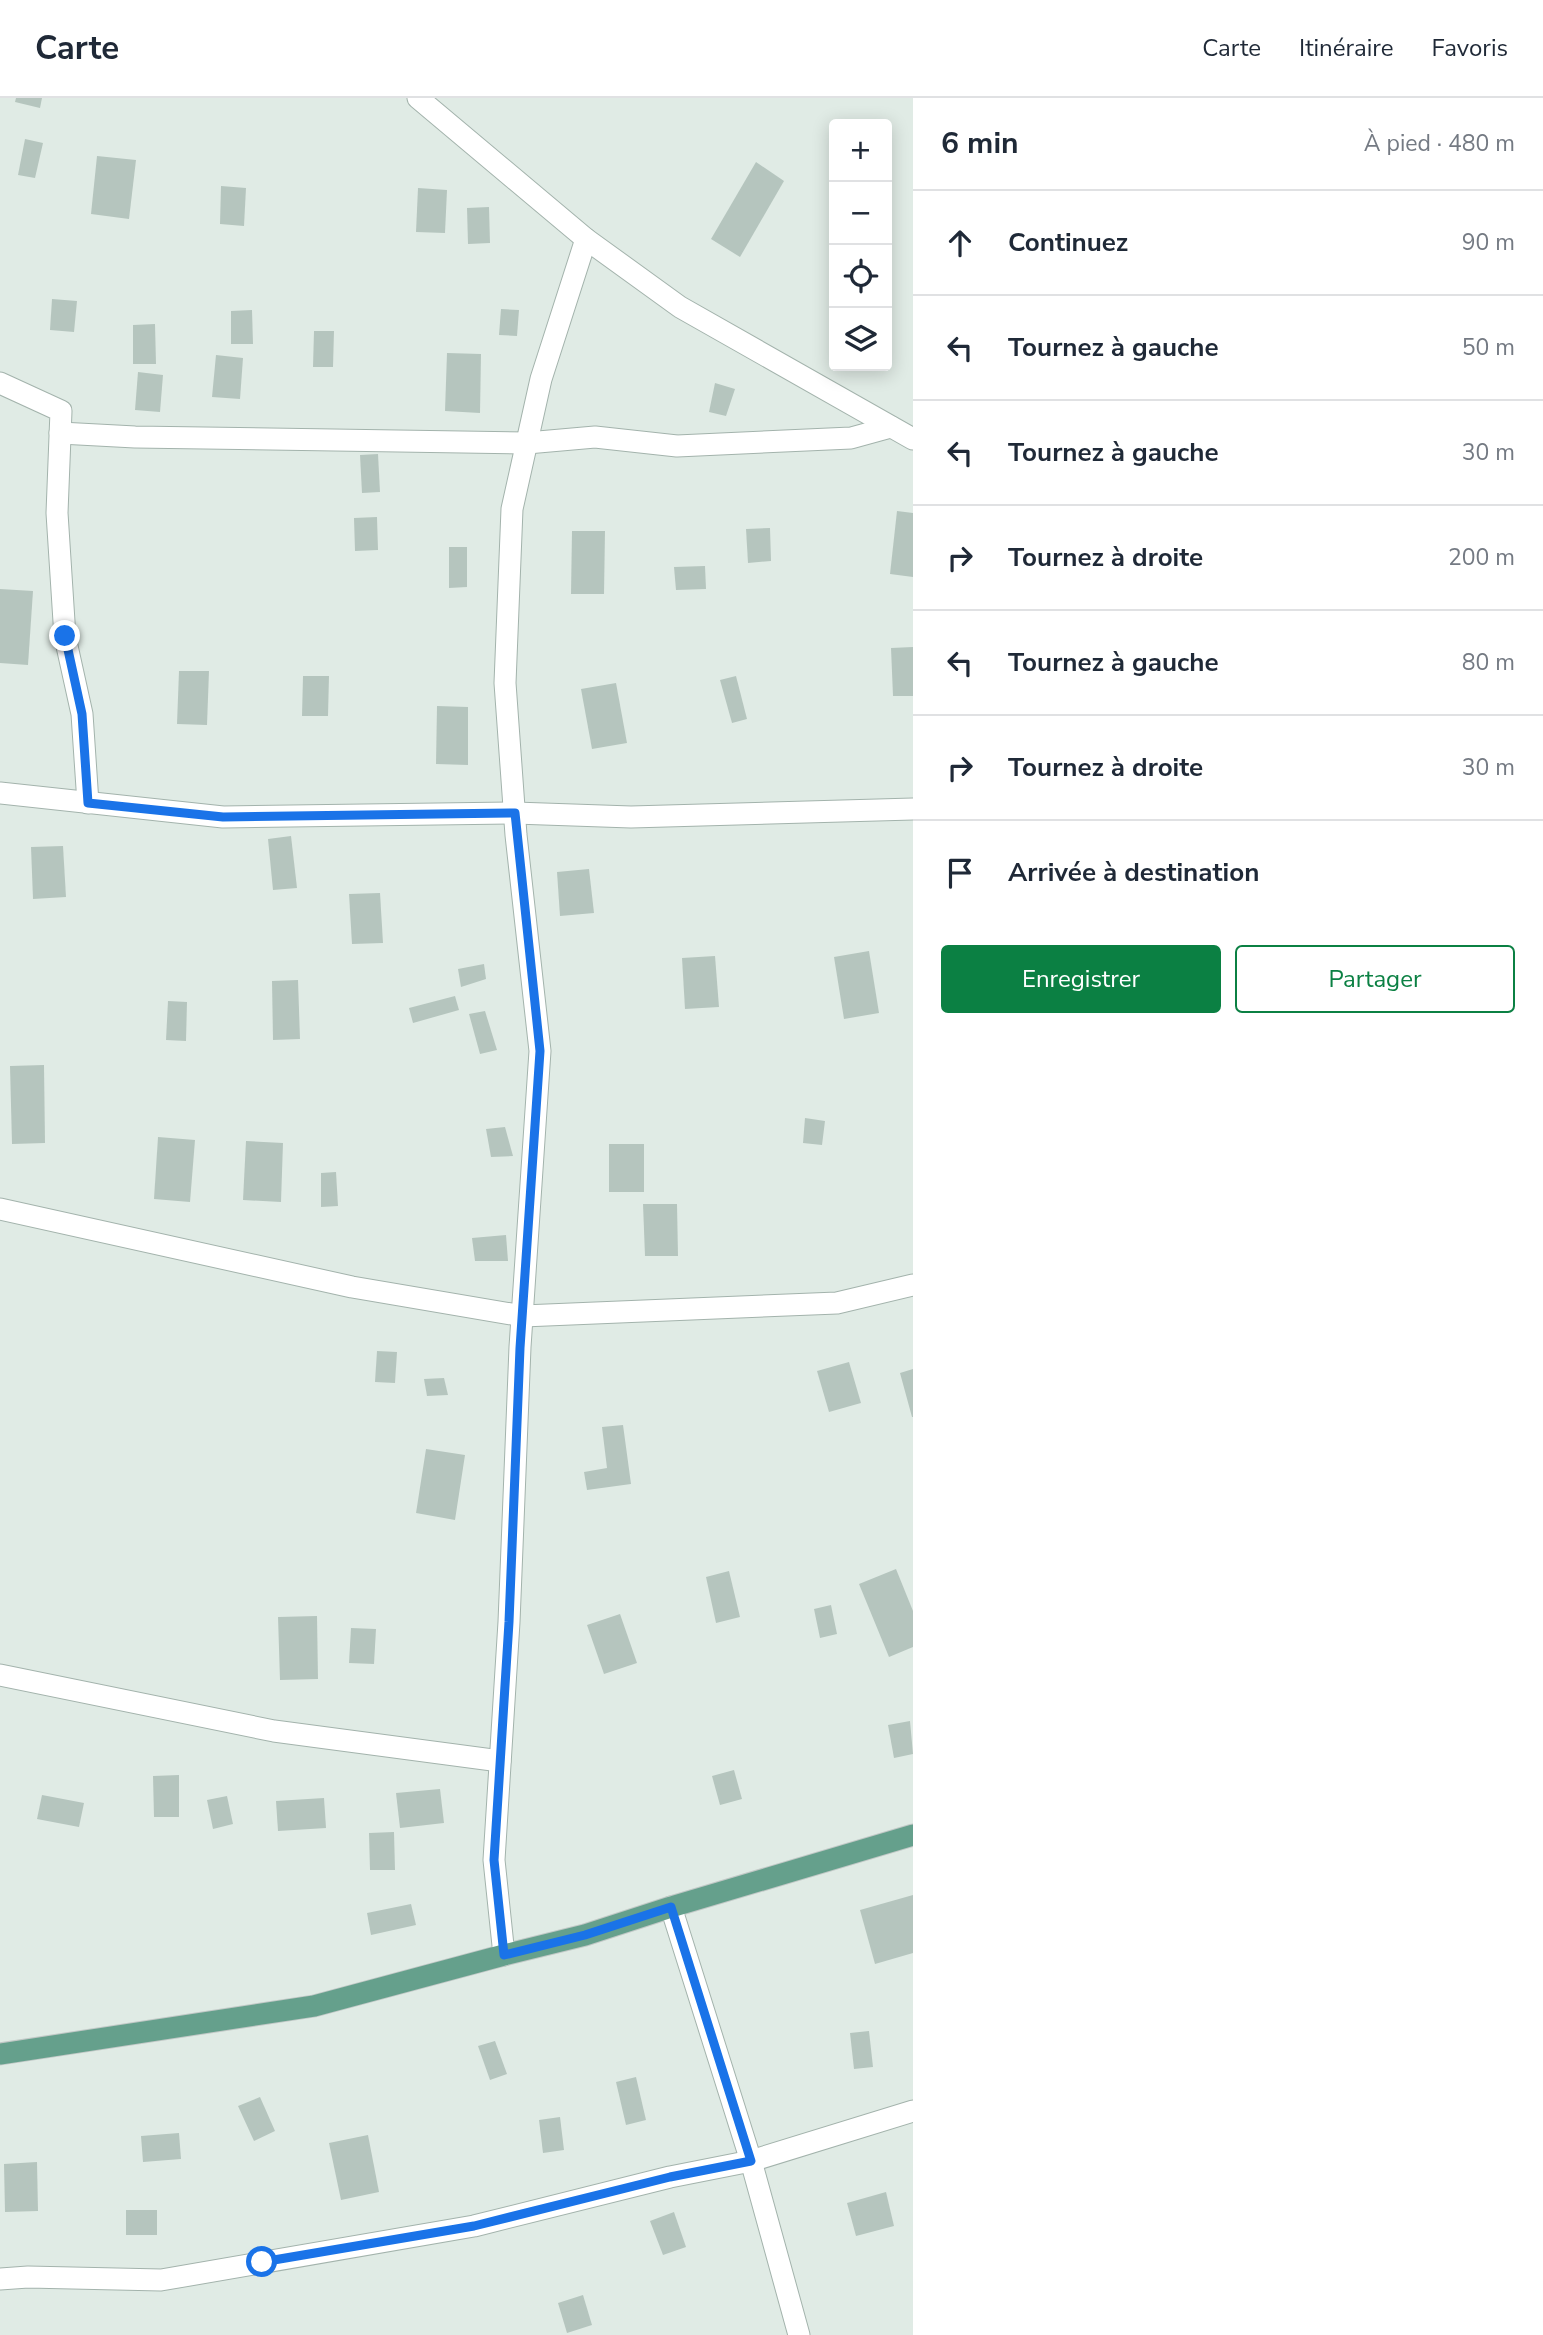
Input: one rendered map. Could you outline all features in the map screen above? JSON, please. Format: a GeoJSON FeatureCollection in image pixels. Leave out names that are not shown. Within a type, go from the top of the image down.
{"type":"FeatureCollection","features":[{"type":"Feature","properties":{"kind":"main road"},"geometry":{"type":"LineString","coordinates":[[0,2054],[313,2006],[585,1935],[913,1835]]}},
{"type":"Feature","properties":{"kind":"street"},"geometry":{"type":"LineString","coordinates":[[418,98],[586,239],[680,307],[913,439]]}},
{"type":"Feature","properties":{"kind":"street"},"geometry":{"type":"LineString","coordinates":[[504,1955],[494,1860],[540,1051],[515,813],[505,683],[512,509],[541,379],[586,239]]}},
{"type":"Feature","properties":{"kind":"street"},"geometry":{"type":"LineString","coordinates":[[0,383],[61,411],[57,513],[65,636],[82,714],[88,803]]}},
{"type":"Feature","properties":{"kind":"street"},"geometry":{"type":"LineString","coordinates":[[60,433],[135,437],[527,443],[595,437],[691,446],[851,438],[891,426]]}},
{"type":"Feature","properties":{"kind":"street"},"geometry":{"type":"LineString","coordinates":[[0,793],[223,817],[515,813],[631,817],[913,809]]}},
{"type":"Feature","properties":{"kind":"street"},"geometry":{"type":"LineString","coordinates":[[0,1209],[352,1287],[523,1316],[837,1303],[913,1285]]}},
{"type":"Feature","properties":{"kind":"street"},"geometry":{"type":"LineString","coordinates":[[0,1675],[274,1731],[500,1761]]}},
{"type":"Feature","properties":{"kind":"street"},"geometry":{"type":"LineString","coordinates":[[671,1907],[751,2161],[799,2335]]}},
{"type":"Feature","properties":{"kind":"street"},"geometry":{"type":"LineString","coordinates":[[0,2279],[28,2277],[161,2280],[474,2226],[670,2177],[751,2161],[913,2111]]}},
{"type":"Feature","properties":{"kind":"building"},"geometry":{"type":"Polygon","coordinates":[[[16,98],[42,98],[40,108],[15,102],[16,98]]]}},
{"type":"Feature","properties":{"kind":"building"},"geometry":{"type":"Polygon","coordinates":[[[25,139],[43,143],[35,178],[18,175],[25,139]]]}},
{"type":"Feature","properties":{"kind":"building"},"geometry":{"type":"Polygon","coordinates":[[[97,156],[136,160],[129,219],[91,214],[97,156]]]}},
{"type":"Feature","properties":{"kind":"building"},"geometry":{"type":"Polygon","coordinates":[[[756,162],[784,181],[740,257],[711,239],[756,162]]]}},
{"type":"Feature","properties":{"kind":"building"},"geometry":{"type":"Polygon","coordinates":[[[221,186],[246,188],[244,226],[220,224],[221,186]]]}},
{"type":"Feature","properties":{"kind":"building"},"geometry":{"type":"Polygon","coordinates":[[[418,188],[447,190],[445,233],[416,232],[418,188]]]}},
{"type":"Feature","properties":{"kind":"building"},"geometry":{"type":"Polygon","coordinates":[[[489,207],[490,243],[468,244],[467,208],[489,207]]]}},
{"type":"Feature","properties":{"kind":"building"},"geometry":{"type":"Polygon","coordinates":[[[52,299],[77,301],[74,332],[50,330],[52,299]]]}},
{"type":"Feature","properties":{"kind":"building"},"geometry":{"type":"Polygon","coordinates":[[[501,309],[519,310],[517,336],[499,335],[501,309]]]}},
{"type":"Feature","properties":{"kind":"building"},"geometry":{"type":"Polygon","coordinates":[[[252,310],[253,344],[231,344],[231,311],[252,310]]]}},
{"type":"Feature","properties":{"kind":"building"},"geometry":{"type":"Polygon","coordinates":[[[155,324],[156,364],[133,364],[133,325],[155,324]]]}},
{"type":"Feature","properties":{"kind":"building"},"geometry":{"type":"Polygon","coordinates":[[[314,331],[334,331],[333,367],[313,367],[314,331]]]}},
{"type":"Feature","properties":{"kind":"building"},"geometry":{"type":"Polygon","coordinates":[[[447,353],[481,354],[480,413],[445,411],[447,353]]]}},
{"type":"Feature","properties":{"kind":"building"},"geometry":{"type":"Polygon","coordinates":[[[216,355],[243,358],[240,399],[212,397],[216,355]]]}},
{"type":"Feature","properties":{"kind":"building"},"geometry":{"type":"Polygon","coordinates":[[[138,372],[163,375],[160,412],[135,410],[138,372]]]}},
{"type":"Feature","properties":{"kind":"building"},"geometry":{"type":"Polygon","coordinates":[[[715,383],[735,389],[726,416],[709,412],[715,383]]]}},
{"type":"Feature","properties":{"kind":"building"},"geometry":{"type":"Polygon","coordinates":[[[378,454],[380,492],[362,493],[360,455],[378,454]]]}},
{"type":"Feature","properties":{"kind":"building"},"geometry":{"type":"Polygon","coordinates":[[[897,511],[913,513],[913,577],[890,574],[897,511]]]}},
{"type":"Feature","properties":{"kind":"building"},"geometry":{"type":"Polygon","coordinates":[[[377,517],[378,550],[355,551],[354,518],[377,517]]]}},
{"type":"Feature","properties":{"kind":"building"},"geometry":{"type":"Polygon","coordinates":[[[770,528],[771,561],[748,563],[746,529],[770,528]]]}},
{"type":"Feature","properties":{"kind":"building"},"geometry":{"type":"Polygon","coordinates":[[[572,531],[605,531],[604,594],[571,594],[572,531]]]}},
{"type":"Feature","properties":{"kind":"building"},"geometry":{"type":"Polygon","coordinates":[[[449,547],[467,547],[467,587],[449,588],[449,547]]]}},
{"type":"Feature","properties":{"kind":"building"},"geometry":{"type":"Polygon","coordinates":[[[705,566],[706,589],[676,590],[674,567],[705,566]]]}},
{"type":"Feature","properties":{"kind":"building"},"geometry":{"type":"Polygon","coordinates":[[[0,589],[33,591],[28,665],[0,663],[0,589]]]}},
{"type":"Feature","properties":{"kind":"building"},"geometry":{"type":"Polygon","coordinates":[[[913,647],[913,696],[893,696],[891,648],[913,647]]]}},
{"type":"Feature","properties":{"kind":"building"},"geometry":{"type":"Polygon","coordinates":[[[179,671],[209,671],[207,725],[177,724],[179,671]]]}},
{"type":"Feature","properties":{"kind":"building"},"geometry":{"type":"Polygon","coordinates":[[[303,676],[329,676],[328,716],[302,716],[303,676]]]}},
{"type":"Feature","properties":{"kind":"building"},"geometry":{"type":"Polygon","coordinates":[[[736,676],[747,719],[732,723],[720,680],[736,676]]]}},
{"type":"Feature","properties":{"kind":"building"},"geometry":{"type":"Polygon","coordinates":[[[616,683],[627,743],[592,749],[581,689],[616,683]]]}},
{"type":"Feature","properties":{"kind":"building"},"geometry":{"type":"Polygon","coordinates":[[[437,706],[468,707],[468,765],[436,764],[437,706]]]}},
{"type":"Feature","properties":{"kind":"building"},"geometry":{"type":"Polygon","coordinates":[[[291,836],[297,888],[273,890],[268,839],[291,836]]]}},
{"type":"Feature","properties":{"kind":"building"},"geometry":{"type":"Polygon","coordinates":[[[63,846],[66,897],[33,899],[31,847],[63,846]]]}},
{"type":"Feature","properties":{"kind":"building"},"geometry":{"type":"Polygon","coordinates":[[[589,869],[594,913],[560,916],[557,872],[589,869]]]}},
{"type":"Feature","properties":{"kind":"building"},"geometry":{"type":"Polygon","coordinates":[[[380,893],[383,943],[352,944],[349,894],[380,893]]]}},
{"type":"Feature","properties":{"kind":"building"},"geometry":{"type":"Polygon","coordinates":[[[869,951],[879,1013],[844,1019],[834,957],[869,951]]]}},
{"type":"Feature","properties":{"kind":"building"},"geometry":{"type":"Polygon","coordinates":[[[715,956],[719,1007],[685,1009],[682,958],[715,956]]]}},
{"type":"Feature","properties":{"kind":"building"},"geometry":{"type":"Polygon","coordinates":[[[484,964],[486,979],[461,987],[458,969],[484,964]]]}},
{"type":"Feature","properties":{"kind":"building"},"geometry":{"type":"Polygon","coordinates":[[[298,980],[300,1039],[273,1040],[272,981],[298,980]]]}},
{"type":"Feature","properties":{"kind":"building"},"geometry":{"type":"Polygon","coordinates":[[[455,996],[459,1010],[413,1023],[409,1008],[455,996]]]}},
{"type":"Feature","properties":{"kind":"building"},"geometry":{"type":"Polygon","coordinates":[[[168,1001],[187,1002],[186,1041],[166,1040],[168,1001]]]}},
{"type":"Feature","properties":{"kind":"building"},"geometry":{"type":"Polygon","coordinates":[[[485,1011],[497,1050],[480,1054],[469,1014],[485,1011]]]}},
{"type":"Feature","properties":{"kind":"building"},"geometry":{"type":"Polygon","coordinates":[[[44,1065],[45,1143],[12,1144],[10,1066],[44,1065]]]}},
{"type":"Feature","properties":{"kind":"building"},"geometry":{"type":"Polygon","coordinates":[[[805,1118],[825,1121],[822,1145],[803,1143],[805,1118]]]}},
{"type":"Feature","properties":{"kind":"building"},"geometry":{"type":"Polygon","coordinates":[[[505,1127],[513,1156],[491,1157],[486,1129],[505,1127]]]}},
{"type":"Feature","properties":{"kind":"building"},"geometry":{"type":"Polygon","coordinates":[[[158,1137],[195,1140],[190,1202],[154,1199],[158,1137]]]}},
{"type":"Feature","properties":{"kind":"building"},"geometry":{"type":"Polygon","coordinates":[[[246,1141],[283,1143],[281,1202],[243,1200],[246,1141]]]}},
{"type":"Feature","properties":{"kind":"building"},"geometry":{"type":"Polygon","coordinates":[[[609,1144],[644,1144],[644,1192],[609,1192],[609,1144]]]}},
{"type":"Feature","properties":{"kind":"building"},"geometry":{"type":"Polygon","coordinates":[[[336,1172],[338,1206],[321,1207],[321,1173],[336,1172]]]}},
{"type":"Feature","properties":{"kind":"building"},"geometry":{"type":"Polygon","coordinates":[[[643,1204],[677,1204],[678,1256],[645,1256],[643,1204]]]}},
{"type":"Feature","properties":{"kind":"building"},"geometry":{"type":"Polygon","coordinates":[[[506,1235],[508,1261],[475,1261],[472,1238],[506,1235]]]}},
{"type":"Feature","properties":{"kind":"building"},"geometry":{"type":"Polygon","coordinates":[[[377,1351],[397,1352],[395,1383],[375,1382],[377,1351]]]}},
{"type":"Feature","properties":{"kind":"building"},"geometry":{"type":"Polygon","coordinates":[[[849,1362],[861,1403],[829,1412],[817,1371],[849,1362]]]}},
{"type":"Feature","properties":{"kind":"building"},"geometry":{"type":"Polygon","coordinates":[[[913,1369],[913,1417],[912,1417],[900,1373],[913,1369]]]}},
{"type":"Feature","properties":{"kind":"building"},"geometry":{"type":"Polygon","coordinates":[[[444,1378],[448,1395],[427,1396],[424,1379],[444,1378]]]}},
{"type":"Feature","properties":{"kind":"building"},"geometry":{"type":"Polygon","coordinates":[[[623,1425],[631,1484],[587,1490],[584,1472],[607,1468],[602,1427],[623,1425]]]}},
{"type":"Feature","properties":{"kind":"building"},"geometry":{"type":"Polygon","coordinates":[[[426,1449],[465,1455],[455,1520],[416,1513],[426,1449]]]}},
{"type":"Feature","properties":{"kind":"building"},"geometry":{"type":"Polygon","coordinates":[[[896,1569],[913,1611],[913,1647],[889,1657],[859,1584],[896,1569]]]}},
{"type":"Feature","properties":{"kind":"building"},"geometry":{"type":"Polygon","coordinates":[[[729,1571],[740,1617],[716,1623],[706,1577],[729,1571]]]}},
{"type":"Feature","properties":{"kind":"building"},"geometry":{"type":"Polygon","coordinates":[[[831,1605],[837,1634],[820,1638],[814,1609],[831,1605]]]}},
{"type":"Feature","properties":{"kind":"building"},"geometry":{"type":"Polygon","coordinates":[[[620,1614],[637,1663],[604,1674],[587,1625],[620,1614]]]}},
{"type":"Feature","properties":{"kind":"building"},"geometry":{"type":"Polygon","coordinates":[[[317,1616],[318,1679],[280,1680],[278,1617],[317,1616]]]}},
{"type":"Feature","properties":{"kind":"building"},"geometry":{"type":"Polygon","coordinates":[[[351,1628],[376,1629],[374,1664],[349,1663],[351,1628]]]}},
{"type":"Feature","properties":{"kind":"building"},"geometry":{"type":"Polygon","coordinates":[[[910,1721],[913,1754],[894,1758],[888,1725],[910,1721]]]}},
{"type":"Feature","properties":{"kind":"building"},"geometry":{"type":"Polygon","coordinates":[[[734,1770],[742,1799],[720,1805],[712,1776],[734,1770]]]}},
{"type":"Feature","properties":{"kind":"building"},"geometry":{"type":"Polygon","coordinates":[[[179,1775],[179,1817],[154,1817],[153,1776],[179,1775]]]}},
{"type":"Feature","properties":{"kind":"building"},"geometry":{"type":"Polygon","coordinates":[[[440,1789],[444,1823],[400,1828],[396,1793],[440,1789]]]}},
{"type":"Feature","properties":{"kind":"building"},"geometry":{"type":"Polygon","coordinates":[[[42,1795],[84,1803],[79,1827],[37,1819],[42,1795]]]}},
{"type":"Feature","properties":{"kind":"building"},"geometry":{"type":"Polygon","coordinates":[[[227,1796],[233,1824],[213,1829],[207,1800],[227,1796]]]}},
{"type":"Feature","properties":{"kind":"building"},"geometry":{"type":"Polygon","coordinates":[[[324,1798],[326,1828],[278,1831],[276,1801],[324,1798]]]}},
{"type":"Feature","properties":{"kind":"building"},"geometry":{"type":"Polygon","coordinates":[[[394,1832],[395,1870],[370,1870],[369,1833],[394,1832]]]}},
{"type":"Feature","properties":{"kind":"building"},"geometry":{"type":"Polygon","coordinates":[[[913,1895],[913,1953],[875,1964],[860,1910],[913,1895]]]}},
{"type":"Feature","properties":{"kind":"building"},"geometry":{"type":"Polygon","coordinates":[[[411,1904],[416,1925],[371,1935],[367,1913],[411,1904]]]}},
{"type":"Feature","properties":{"kind":"building"},"geometry":{"type":"Polygon","coordinates":[[[869,2031],[873,2067],[854,2069],[850,2033],[869,2031]]]}},
{"type":"Feature","properties":{"kind":"building"},"geometry":{"type":"Polygon","coordinates":[[[495,2041],[507,2074],[490,2080],[478,2046],[495,2041]]]}},
{"type":"Feature","properties":{"kind":"building"},"geometry":{"type":"Polygon","coordinates":[[[636,2077],[646,2120],[626,2125],[616,2082],[636,2077]]]}},
{"type":"Feature","properties":{"kind":"building"},"geometry":{"type":"Polygon","coordinates":[[[260,2097],[275,2131],[254,2141],[238,2106],[260,2097]]]}},
{"type":"Feature","properties":{"kind":"building"},"geometry":{"type":"Polygon","coordinates":[[[560,2117],[564,2150],[543,2153],[539,2120],[560,2117]]]}},
{"type":"Feature","properties":{"kind":"building"},"geometry":{"type":"Polygon","coordinates":[[[179,2133],[181,2159],[143,2162],[141,2136],[179,2133]]]}},
{"type":"Feature","properties":{"kind":"building"},"geometry":{"type":"Polygon","coordinates":[[[368,2135],[379,2192],[341,2200],[329,2143],[368,2135]]]}},
{"type":"Feature","properties":{"kind":"building"},"geometry":{"type":"Polygon","coordinates":[[[37,2162],[38,2211],[5,2212],[4,2164],[37,2162]]]}},
{"type":"Feature","properties":{"kind":"building"},"geometry":{"type":"Polygon","coordinates":[[[886,2192],[894,2226],[856,2236],[847,2203],[886,2192]]]}},
{"type":"Feature","properties":{"kind":"building"},"geometry":{"type":"Polygon","coordinates":[[[126,2210],[157,2210],[157,2235],[126,2235],[126,2210]]]}},
{"type":"Feature","properties":{"kind":"building"},"geometry":{"type":"Polygon","coordinates":[[[674,2212],[686,2247],[663,2255],[650,2221],[674,2212]]]}},
{"type":"Feature","properties":{"kind":"building"},"geometry":{"type":"Polygon","coordinates":[[[583,2295],[592,2325],[567,2333],[558,2303],[583,2295]]]}},
{"type":"Feature","properties":{"kind":"route"},"geometry":{"type":"LineString","coordinates":[[65,636],[82,714],[88,803],[223,817],[515,813],[540,1051],[520,1348],[509,1622],[494,1860],[504,1955],[585,1935],[671,1907],[751,2161],[670,2177],[474,2226],[262,2262]]}}]}
